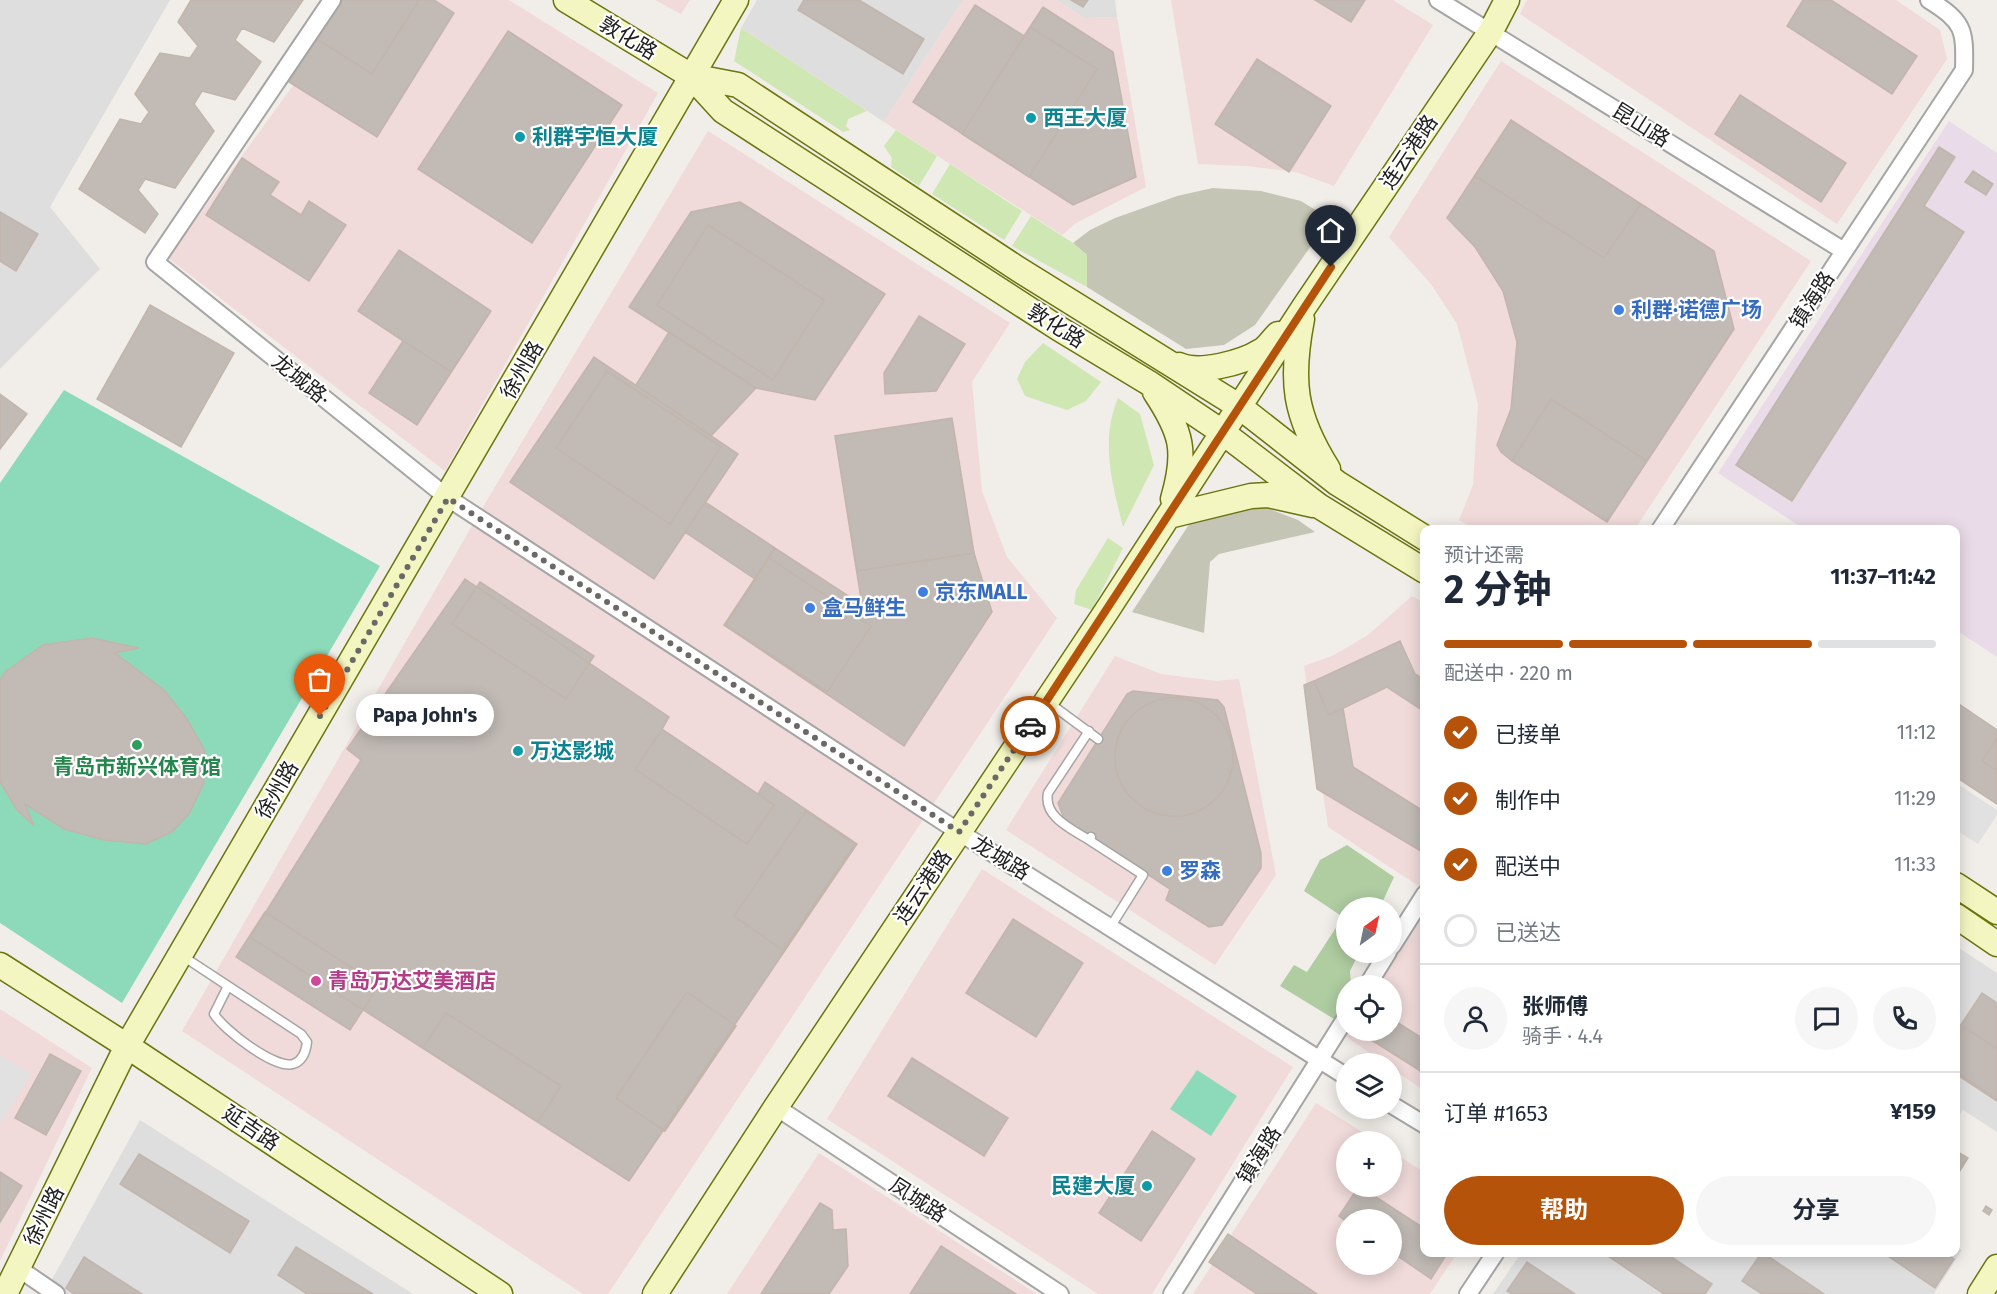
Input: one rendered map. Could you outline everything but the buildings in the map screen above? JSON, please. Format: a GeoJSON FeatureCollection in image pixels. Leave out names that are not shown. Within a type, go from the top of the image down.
{"type":"FeatureCollection","features":[{"type":"Feature","properties":{"kind":"main road","name":"敦化路"},"geometry":{"type":"LineString","coordinates":[[566,0],[691,76],[723,111],[1058,328],[1149,383],[1222,432],[1319,506],[1420,568]]}},
{"type":"Feature","properties":{"kind":"main road","name":"徐州路"},"geometry":{"type":"LineString","coordinates":[[5,1294],[127,1046],[736,0]]}},
{"type":"Feature","properties":{"kind":"main road","name":"连云港路"},"geometry":{"type":"LineString","coordinates":[[655,1294],[776,1107],[1047,702],[1304,307],[1491,31],[1508,0]]}},
{"type":"Feature","properties":{"kind":"main road","name":"敦化路"},"geometry":{"type":"LineString","coordinates":[[691,76],[738,85],[1018,268],[1240,407],[1337,483],[1420,535]]}},
{"type":"Feature","properties":{"kind":"main road"},"geometry":{"type":"LineString","coordinates":[[1169,361],[1191,370],[1225,365],[1261,351],[1304,307]]}},
{"type":"Feature","properties":{"kind":"main road"},"geometry":{"type":"LineString","coordinates":[[1304,307],[1294,372],[1300,415],[1314,447],[1337,483]]}},
{"type":"Feature","properties":{"kind":"main road"},"geometry":{"type":"LineString","coordinates":[[1149,383],[1172,418],[1182,443],[1179,479],[1169,516],[1251,496],[1268,495],[1319,506]]}},
{"type":"Feature","properties":{"kind":"main road"},"geometry":{"type":"LineString","coordinates":[[1960,888],[1997,912]]}},
{"type":"Feature","properties":{"kind":"main road"},"geometry":{"type":"LineString","coordinates":[[1960,919],[1997,944]]}},
{"type":"Feature","properties":{"kind":"main road","name":"延吉路"},"geometry":{"type":"LineString","coordinates":[[0,965],[127,1046],[500,1294]]}},
{"type":"Feature","properties":{"kind":"main road"},"geometry":{"type":"LineString","coordinates":[[1980,1294],[1997,1268]]}},
{"type":"Feature","properties":{"kind":"street","name":"龙城路·"},"geometry":{"type":"LineString","coordinates":[[332,0],[155,262],[448,498]]}},
{"type":"Feature","properties":{"kind":"street","name":"昆山路"},"geometry":{"type":"LineString","coordinates":[[1438,0],[1845,251]]}},
{"type":"Feature","properties":{"kind":"street","name":"镇海路"},"geometry":{"type":"LineString","coordinates":[[1663,525],[1964,70],[1965,41],[1954,16],[1929,0]]}},
{"type":"Feature","properties":{"kind":"street","name":"龙城路"},"geometry":{"type":"LineString","coordinates":[[448,498],[959,832],[1336,1070]]}},
{"type":"Feature","properties":{"kind":"street"},"geometry":{"type":"LineString","coordinates":[[1402,930],[1420,902]]}},
{"type":"Feature","properties":{"kind":"street","name":"镇海路"},"geometry":{"type":"LineString","coordinates":[[1172,1294],[1336,1032]]}},
{"type":"Feature","properties":{"kind":"street","name":"凤城路"},"geometry":{"type":"LineString","coordinates":[[776,1107],[1060,1294]]}},
{"type":"Feature","properties":{"kind":"street"},"geometry":{"type":"LineString","coordinates":[[1402,1111],[1420,1122]]}},
{"type":"Feature","properties":{"kind":"street"},"geometry":{"type":"LineString","coordinates":[[1468,1294],[1493,1257]]}},
{"type":"Feature","properties":{"kind":"street"},"geometry":{"type":"LineString","coordinates":[[18,1268],[56,1294]]}},
{"type":"Feature","properties":{"kind":"lane"},"geometry":{"type":"LineString","coordinates":[[1047,702],[1098,738]]}},
{"type":"Feature","properties":{"kind":"lane"},"geometry":{"type":"LineString","coordinates":[[1089,731],[1048,793],[1047,800],[1052,814],[1143,875],[1110,926]]}},
{"type":"Feature","properties":{"kind":"lane"},"geometry":{"type":"LineString","coordinates":[[180,955],[228,986],[301,1034],[308,1042],[302,1058],[293,1064],[284,1063],[248,1044],[220,1024],[214,1014],[228,986]]}},
{"type":"Feature","properties":{"kind":"shaded area"},"geometry":{"type":"Polygon","coordinates":[[[0,0],[170,0],[50,207],[100,269],[0,369],[0,0]]]}},
{"type":"Feature","properties":{"kind":"shaded area"},"geometry":{"type":"Polygon","coordinates":[[[355,0],[509,0],[658,93],[445,471],[168,258],[355,0]]]}},
{"type":"Feature","properties":{"kind":"shaded area"},"geometry":{"type":"Polygon","coordinates":[[[655,0],[690,0],[681,14],[655,0]]]}},
{"type":"Feature","properties":{"kind":"shaded area"},"geometry":{"type":"Polygon","coordinates":[[[757,0],[963,0],[884,122],[741,28],[757,0]]]}},
{"type":"Feature","properties":{"kind":"shaded area","name":"西王大厦"},"geometry":{"type":"Polygon","coordinates":[[[963,0],[1056,0],[1084,18],[1117,17],[1146,187],[1076,223],[1062,235],[884,122],[963,0]]]}},
{"type":"Feature","properties":{"kind":"shaded area"},"geometry":{"type":"Polygon","coordinates":[[[1056,0],[1115,0],[1117,17],[1084,18],[1056,0]]]}},
{"type":"Feature","properties":{"kind":"shaded area"},"geometry":{"type":"Polygon","coordinates":[[[1171,0],[1393,0],[1433,25],[1334,186],[1296,172],[1246,166],[1198,164],[1171,0]]]}},
{"type":"Feature","properties":{"kind":"shaded area"},"geometry":{"type":"Polygon","coordinates":[[[1527,0],[1896,0],[1940,30],[1947,59],[1837,224],[1520,14],[1527,0]]]}},
{"type":"Feature","properties":{"kind":"shaded area"},"geometry":{"type":"Polygon","coordinates":[[[1501,61],[1811,261],[1638,525],[1467,525],[1459,520],[1473,485],[1478,404],[1457,324],[1431,284],[1389,237],[1501,61]]]}},
{"type":"Feature","properties":{"kind":"shaded area"},"geometry":{"type":"Polygon","coordinates":[[[1949,121],[1997,153],[1997,657],[1960,633],[1960,525],[1798,525],[1718,473],[1949,121]]]}},
{"type":"Feature","properties":{"kind":"shaded area"},"geometry":{"type":"Polygon","coordinates":[[[708,131],[1010,323],[972,382],[982,491],[1007,557],[1057,618],[608,1294],[583,1294],[182,1031],[477,517],[708,131]]]}},
{"type":"Feature","properties":{"kind":"shaded area"},"geometry":{"type":"Polygon","coordinates":[[[1213,188],[1261,191],[1301,201],[1330,219],[1255,325],[1224,345],[1186,349],[1087,287],[1087,255],[1073,243],[1090,230],[1115,218],[1177,196],[1213,188]]]}},
{"type":"Feature","properties":{"kind":"shaded area"},"geometry":{"type":"Polygon","coordinates":[[[1264,507],[1298,520],[1315,532],[1219,554],[1210,562],[1204,633],[1132,612],[1188,526],[1198,515],[1264,507]]]}},
{"type":"Feature","properties":{"kind":"shaded area"},"geometry":{"type":"Polygon","coordinates":[[[1412,596],[1420,601],[1420,887],[1328,827],[1304,666],[1334,655],[1368,635],[1412,596]]]}},
{"type":"Feature","properties":{"kind":"shaded area"},"geometry":{"type":"Polygon","coordinates":[[[1115,656],[1161,674],[1216,681],[1239,679],[1276,875],[1215,965],[1006,830],[1115,656]]]}},
{"type":"Feature","properties":{"kind":"shaded area"},"geometry":{"type":"Polygon","coordinates":[[[1960,786],[1997,810],[1997,815],[1978,844],[1960,833],[1960,786]]]}},
{"type":"Feature","properties":{"kind":"shaded area"},"geometry":{"type":"Polygon","coordinates":[[[982,869],[1293,1067],[1152,1294],[1098,1294],[827,1119],[982,869]]]}},
{"type":"Feature","properties":{"kind":"shaded area"},"geometry":{"type":"Polygon","coordinates":[[[1420,902],[1420,1088],[1402,1076],[1402,1053],[1370,1053],[1352,1041],[1402,1041],[1402,975],[1373,975],[1381,963],[1402,963],[1402,930],[1420,902]]]}},
{"type":"Feature","properties":{"kind":"shaded area"},"geometry":{"type":"Polygon","coordinates":[[[1960,949],[1997,973],[1997,1132],[1963,1110],[1960,1114],[1960,949]]]}},
{"type":"Feature","properties":{"kind":"shaded area"},"geometry":{"type":"Polygon","coordinates":[[[0,1009],[92,1068],[0,1261],[0,1009]]]}},
{"type":"Feature","properties":{"kind":"shaded area"},"geometry":{"type":"Polygon","coordinates":[[[0,1055],[31,1074],[0,1125],[0,1055]]]}},
{"type":"Feature","properties":{"kind":"shaded area"},"geometry":{"type":"Polygon","coordinates":[[[1316,1103],[1336,1115],[1336,1119],[1342,1119],[1361,1131],[1336,1131],[1336,1197],[1402,1197],[1402,1158],[1420,1170],[1420,1257],[1454,1257],[1430,1294],[1193,1294],[1316,1103]]]}},
{"type":"Feature","properties":{"kind":"shaded area"},"geometry":{"type":"Polygon","coordinates":[[[140,1120],[413,1294],[44,1294],[140,1120]]]}},
{"type":"Feature","properties":{"kind":"shaded area"},"geometry":{"type":"Polygon","coordinates":[[[819,1153],[1037,1294],[727,1294],[819,1153]]]}},
{"type":"Feature","properties":{"kind":"shaded area"},"geometry":{"type":"Polygon","coordinates":[[[1518,1257],[1958,1257],[1934,1294],[1493,1294],[1518,1257]]]}},
{"type":"Feature","properties":{"kind":"green space"},"geometry":{"type":"Polygon","coordinates":[[[741,28],[867,111],[848,119],[846,126],[850,130],[843,132],[734,61],[741,28]]]}},
{"type":"Feature","properties":{"kind":"green space"},"geometry":{"type":"Polygon","coordinates":[[[896,130],[937,156],[919,186],[891,167],[892,158],[884,146],[896,130]]]}},
{"type":"Feature","properties":{"kind":"green space"},"geometry":{"type":"Polygon","coordinates":[[[950,164],[1022,211],[1004,240],[932,194],[950,164]]]}},
{"type":"Feature","properties":{"kind":"green space"},"geometry":{"type":"Polygon","coordinates":[[[1031,216],[1073,243],[1087,255],[1087,287],[1012,246],[1031,216]]]}},
{"type":"Feature","properties":{"kind":"green space"},"geometry":{"type":"Polygon","coordinates":[[[1043,343],[1101,382],[1086,401],[1067,410],[1025,396],[1017,379],[1025,362],[1043,343]]]}},
{"type":"Feature","properties":{"kind":"green space","name":"青岛市新兴体育馆"},"geometry":{"type":"Polygon","coordinates":[[[64,390],[380,566],[122,1003],[0,923],[0,483],[64,390]]]}},
{"type":"Feature","properties":{"kind":"green space"},"geometry":{"type":"Polygon","coordinates":[[[1118,398],[1140,414],[1154,465],[1123,527],[1112,478],[1109,446],[1113,414],[1118,398]]]}},
{"type":"Feature","properties":{"kind":"green space"},"geometry":{"type":"Polygon","coordinates":[[[1108,538],[1123,548],[1092,610],[1074,604],[1076,590],[1108,538]]]}},
{"type":"Feature","properties":{"kind":"green space"},"geometry":{"type":"Polygon","coordinates":[[[1347,845],[1394,877],[1385,897],[1336,897],[1336,912],[1304,891],[1320,860],[1347,845]]]}},
{"type":"Feature","properties":{"kind":"green space"},"geometry":{"type":"Polygon","coordinates":[[[1336,928],[1336,963],[1354,963],[1350,975],[1336,975],[1336,1016],[1334,1019],[1280,986],[1294,965],[1307,972],[1336,928]]]}},
{"type":"Feature","properties":{"kind":"green space"},"geometry":{"type":"Polygon","coordinates":[[[1197,1070],[1237,1096],[1211,1136],[1170,1109],[1197,1070]]]}},
{"type":"Feature","properties":{"kind":"way so far"},"geometry":{"type":"LineString","coordinates":[[320,716],[448,498],[959,832],[1030,726]]}},
{"type":"Feature","properties":{"kind":"place","name":"西王大厦"},"geometry":{"type":"Point","coordinates":[1031,118]}},
{"type":"Feature","properties":{"kind":"place","name":"利群宇恒大厦"},"geometry":{"type":"Point","coordinates":[520,137]}},
{"type":"Feature","properties":{"kind":"place","name":"利群·诺德广场"},"geometry":{"type":"Point","coordinates":[1619,310]}},
{"type":"Feature","properties":{"kind":"place","name":"京东MALL"},"geometry":{"type":"Point","coordinates":[923,592]}},
{"type":"Feature","properties":{"kind":"place","name":"盒马鲜生"},"geometry":{"type":"Point","coordinates":[810,608]}},
{"type":"Feature","properties":{"kind":"place","name":"Papa John's"},"geometry":{"type":"Point","coordinates":[320,716]}},
{"type":"Feature","properties":{"kind":"place","name":"青岛市新兴体育馆"},"geometry":{"type":"Point","coordinates":[137,745]}},
{"type":"Feature","properties":{"kind":"place","name":"万达影城"},"geometry":{"type":"Point","coordinates":[518,751]}},
{"type":"Feature","properties":{"kind":"place","name":"罗森"},"geometry":{"type":"Point","coordinates":[1167,871]}},
{"type":"Feature","properties":{"kind":"place","name":"青岛万达艾美酒店"},"geometry":{"type":"Point","coordinates":[316,981]}},
{"type":"Feature","properties":{"kind":"place","name":"民建大厦"},"geometry":{"type":"Point","coordinates":[1147,1186]}},
{"type":"Feature","properties":{"kind":"route"},"geometry":{"type":"LineString","coordinates":[[1030,726],[1331,267]]}}]}
